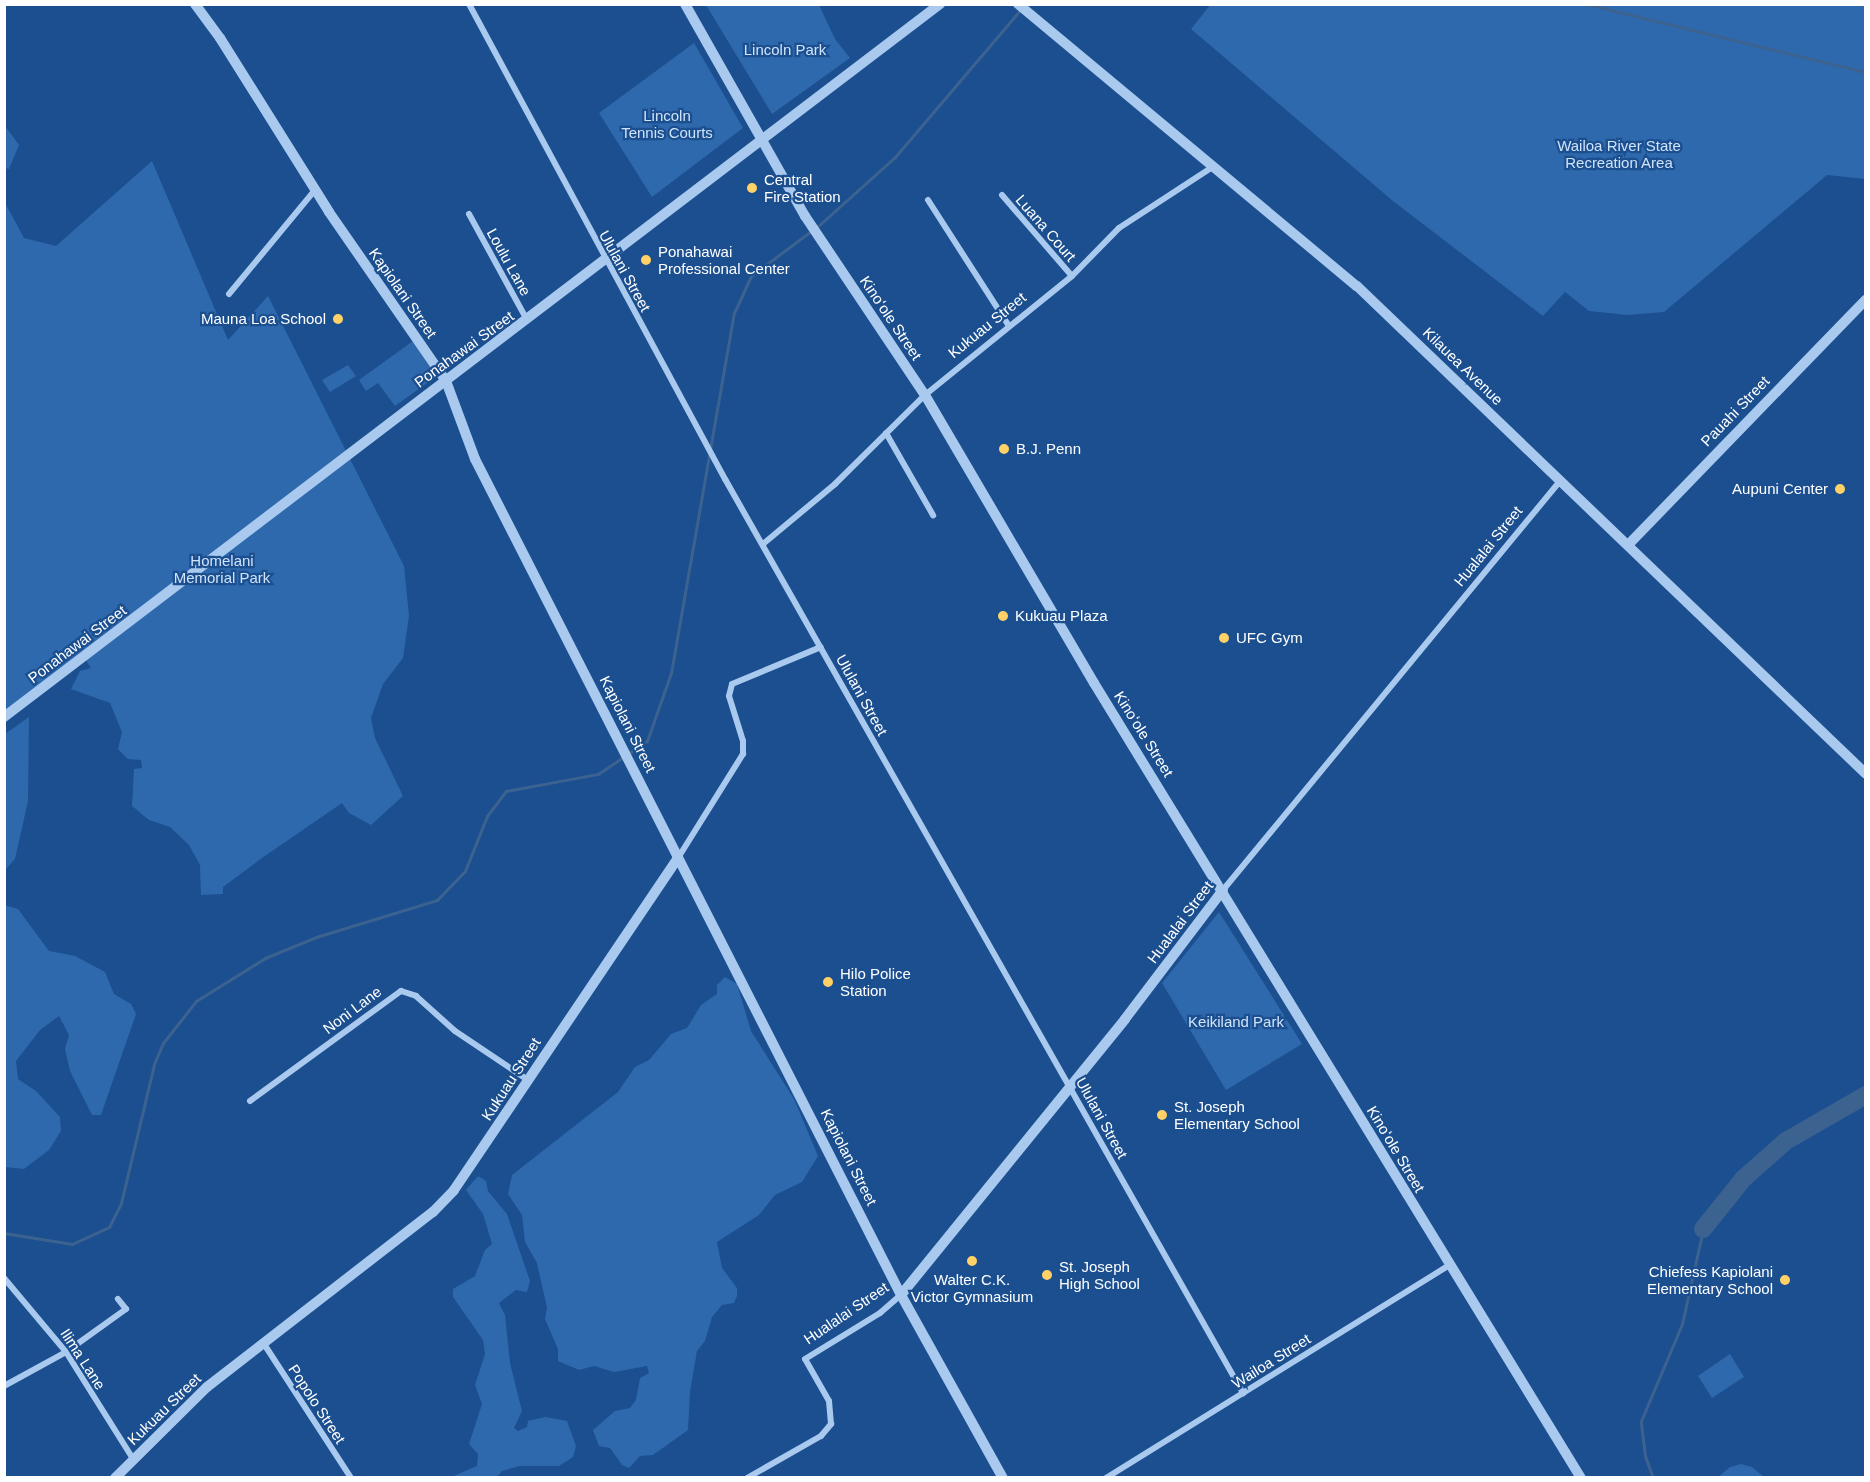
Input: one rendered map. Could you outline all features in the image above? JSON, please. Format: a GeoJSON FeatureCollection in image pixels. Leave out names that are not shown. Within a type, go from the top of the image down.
{"type":"FeatureCollection","features":[{"type":"Feature","properties":{"kind":"street","name":"Kapiolani Street"},"geometry":{"type":"LineString","coordinates":[[195,4],[446,381],[475,459],[901,1295],[1003,1478]]}},
{"type":"Feature","properties":{"kind":"street","name":"Ululani Street"},"geometry":{"type":"LineString","coordinates":[[469,4],[725,479],[1243,1393]]}},
{"type":"Feature","properties":{"kind":"street","name":"Kinoʻole Street"},"geometry":{"type":"LineString","coordinates":[[685,4],[805,216],[925,395],[1094,683],[1223,890],[1448,1266],[1581,1478]]}},
{"type":"Feature","properties":{"kind":"street","name":"Ponahawai Street"},"geometry":{"type":"LineString","coordinates":[[4,717],[762,143],[940,4]]}},
{"type":"Feature","properties":{"kind":"street","name":"Kilauea Avenue"},"geometry":{"type":"LineString","coordinates":[[1018,4],[1362,290],[1866,774]]}},
{"type":"Feature","properties":{"kind":"street","name":"Kukuau Street"},"geometry":{"type":"LineString","coordinates":[[762,543],[835,484],[925,395],[1072,276],[1119,228],[1214,166]]}},
{"type":"Feature","properties":{"kind":"street"},"geometry":{"type":"LineString","coordinates":[[229,294],[316,188]]}},
{"type":"Feature","properties":{"kind":"street","name":"Luana Court"},"geometry":{"type":"LineString","coordinates":[[1002,195],[1072,276]]}},
{"type":"Feature","properties":{"kind":"street"},"geometry":{"type":"LineString","coordinates":[[928,200],[1009,326]]}},
{"type":"Feature","properties":{"kind":"street","name":"Loulu Lane"},"geometry":{"type":"LineString","coordinates":[[469,214],[528,321]]}},
{"type":"Feature","properties":{"kind":"street","name":"Pauahi Street"},"geometry":{"type":"LineString","coordinates":[[1628,545],[1865,300]]}},
{"type":"Feature","properties":{"kind":"street"},"geometry":{"type":"LineString","coordinates":[[886,433],[933,515]]}},
{"type":"Feature","properties":{"kind":"street","name":"Hualalai Street"},"geometry":{"type":"LineString","coordinates":[[747,1478],[821,1436],[831,1424],[829,1401],[805,1359],[901,1295],[1071,1086],[1223,890],[1560,481]]}},
{"type":"Feature","properties":{"kind":"street","name":"Kukuau Street"},"geometry":{"type":"LineString","coordinates":[[115,1478],[207,1387],[433,1212],[470,1167],[678,858],[743,754],[742,741],[729,696],[732,684],[821,647]]}},
{"type":"Feature","properties":{"kind":"street","name":"Noni Lane"},"geometry":{"type":"LineString","coordinates":[[250,1101],[401,991],[417,996],[455,1031],[528,1080]]}},
{"type":"Feature","properties":{"kind":"street","name":"Wailoa Street"},"geometry":{"type":"LineString","coordinates":[[1106,1478],[1448,1266]]}},
{"type":"Feature","properties":{"kind":"street","name":"Ilima Lane"},"geometry":{"type":"LineString","coordinates":[[4,1278],[66,1352],[133,1460]]}},
{"type":"Feature","properties":{"kind":"street"},"geometry":{"type":"LineString","coordinates":[[4,1386],[66,1352],[126,1309],[118,1299]]}},
{"type":"Feature","properties":{"kind":"street","name":"Popolo Street"},"geometry":{"type":"LineString","coordinates":[[264,1344],[351,1478]]}},
{"type":"Feature","properties":{"kind":"green space","name":"Wailoa River State Recreation Area"},"geometry":{"type":"Polygon","coordinates":[[[1211,4],[1865,5],[1865,179],[1827,175],[1664,312],[1627,315],[1589,311],[1565,292],[1543,316],[1393,201],[1191,29],[1211,4]]]}},
{"type":"Feature","properties":{"kind":"green space","name":"Lincoln Park"},"geometry":{"type":"Polygon","coordinates":[[[706,5],[819,5],[835,39],[850,58],[772,114],[706,5]]]}},
{"type":"Feature","properties":{"kind":"green space","name":"Lincoln Tennis Courts"},"geometry":{"type":"Polygon","coordinates":[[[694,43],[743,128],[652,197],[599,113],[694,43]]]}},
{"type":"Feature","properties":{"kind":"green space"},"geometry":{"type":"Polygon","coordinates":[[[5,126],[19,145],[9,169],[5,168],[5,126]]]}},
{"type":"Feature","properties":{"kind":"green space","name":"Homelani Memorial Park"},"geometry":{"type":"Polygon","coordinates":[[[152,161],[228,340],[268,296],[404,566],[409,616],[403,658],[383,684],[371,718],[375,738],[403,796],[371,825],[349,813],[342,803],[223,887],[223,894],[201,895],[200,865],[189,845],[170,827],[149,820],[132,806],[134,769],[142,768],[141,760],[128,759],[118,749],[122,732],[110,703],[71,689],[80,671],[91,668],[81,652],[5,714],[4,201],[24,238],[56,246],[152,161]]]}},
{"type":"Feature","properties":{"kind":"green space"},"geometry":{"type":"Polygon","coordinates":[[[413,341],[438,375],[395,406],[378,383],[366,391],[359,380],[413,341]]]}},
{"type":"Feature","properties":{"kind":"green space"},"geometry":{"type":"Polygon","coordinates":[[[348,365],[356,376],[330,392],[322,380],[348,365]]]}},
{"type":"Feature","properties":{"kind":"green space"},"geometry":{"type":"Polygon","coordinates":[[[29,717],[28,801],[15,859],[5,870],[5,734],[29,717]]]}},
{"type":"Feature","properties":{"kind":"green space"},"geometry":{"type":"Polygon","coordinates":[[[4,905],[18,909],[49,951],[75,956],[105,972],[114,994],[131,1004],[136,1014],[101,1115],[92,1115],[70,1071],[65,1049],[69,1035],[59,1016],[40,1030],[16,1061],[18,1079],[36,1091],[60,1117],[61,1131],[49,1150],[24,1169],[5,1167],[4,905]]]}},
{"type":"Feature","properties":{"kind":"green space","name":"Keikiland Park"},"geometry":{"type":"Polygon","coordinates":[[[1219,912],[1302,1044],[1226,1090],[1162,983],[1219,912]]]}},
{"type":"Feature","properties":{"kind":"green space"},"geometry":{"type":"Polygon","coordinates":[[[725,977],[737,984],[751,1031],[794,1099],[818,1156],[802,1182],[775,1195],[759,1215],[717,1242],[722,1268],[737,1288],[737,1296],[734,1303],[722,1305],[712,1317],[705,1341],[697,1351],[690,1392],[688,1430],[653,1455],[640,1456],[629,1468],[622,1465],[610,1448],[599,1446],[593,1430],[615,1411],[630,1408],[636,1400],[640,1378],[649,1373],[647,1366],[614,1372],[594,1366],[579,1370],[558,1361],[558,1349],[545,1319],[547,1308],[537,1263],[525,1242],[522,1215],[508,1194],[512,1175],[618,1092],[635,1067],[649,1060],[671,1034],[687,1028],[701,1005],[717,994],[717,985],[725,977]]]}},
{"type":"Feature","properties":{"kind":"green space"},"geometry":{"type":"Polygon","coordinates":[[[478,1176],[486,1181],[488,1191],[507,1214],[530,1281],[527,1292],[516,1290],[499,1303],[505,1315],[510,1363],[522,1411],[514,1428],[518,1431],[527,1427],[528,1421],[545,1417],[567,1421],[576,1446],[573,1457],[559,1466],[519,1466],[502,1471],[497,1477],[451,1477],[477,1466],[478,1454],[469,1444],[482,1404],[475,1385],[485,1354],[483,1340],[453,1297],[453,1289],[475,1276],[485,1250],[492,1244],[483,1214],[466,1190],[478,1176]]]}},
{"type":"Feature","properties":{"kind":"green space"},"geometry":{"type":"Polygon","coordinates":[[[1730,1354],[1744,1377],[1712,1398],[1698,1376],[1730,1354]]]}},
{"type":"Feature","properties":{"kind":"green space"},"geometry":{"type":"Polygon","coordinates":[[[1741,1464],[1752,1467],[1764,1477],[1718,1477],[1730,1467],[1741,1464]]]}},
{"type":"Feature","properties":{"kind":"waterway"},"geometry":{"type":"LineString","coordinates":[[1586,4],[1866,72]]}},
{"type":"Feature","properties":{"kind":"waterway"},"geometry":{"type":"LineString","coordinates":[[817,227],[895,157],[1021,9]]}},
{"type":"Feature","properties":{"kind":"waterway"},"geometry":{"type":"LineString","coordinates":[[4,1233],[72,1244],[109,1227],[121,1203],[154,1064],[163,1043],[196,1001],[265,958],[316,937],[437,900],[465,871],[487,816],[506,791],[598,774],[647,741],[671,673],[734,313],[751,276],[811,231]]}},
{"type":"Feature","properties":{"kind":"waterway"},"geometry":{"type":"LineString","coordinates":[[1703,1229],[1743,1179],[1786,1141],[1866,1095]]}},
{"type":"Feature","properties":{"kind":"waterway"},"geometry":{"type":"LineString","coordinates":[[1653,1478],[1645,1456],[1641,1421],[1682,1324],[1703,1229]]}},
{"type":"Feature","properties":{"kind":"place","name":"Central Fire Station"},"geometry":{"type":"Point","coordinates":[752,188]}},
{"type":"Feature","properties":{"kind":"place","name":"Ponahawai Professional Center"},"geometry":{"type":"Point","coordinates":[646,260]}},
{"type":"Feature","properties":{"kind":"place","name":"Mauna Loa School"},"geometry":{"type":"Point","coordinates":[338,319]}},
{"type":"Feature","properties":{"kind":"place","name":"B.J. Penn"},"geometry":{"type":"Point","coordinates":[1004,449]}},
{"type":"Feature","properties":{"kind":"place","name":"Aupuni Center"},"geometry":{"type":"Point","coordinates":[1840,489]}},
{"type":"Feature","properties":{"kind":"place","name":"Kukuau Plaza"},"geometry":{"type":"Point","coordinates":[1003,616]}},
{"type":"Feature","properties":{"kind":"place","name":"UFC Gym"},"geometry":{"type":"Point","coordinates":[1224,638]}},
{"type":"Feature","properties":{"kind":"place","name":"Hilo Police Station"},"geometry":{"type":"Point","coordinates":[828,982]}},
{"type":"Feature","properties":{"kind":"place","name":"St. Joseph Elementary School"},"geometry":{"type":"Point","coordinates":[1162,1115]}},
{"type":"Feature","properties":{"kind":"place","name":"Walter C.K. Victor Gymnasium"},"geometry":{"type":"Point","coordinates":[972,1261]}},
{"type":"Feature","properties":{"kind":"place","name":"St. Joseph High School"},"geometry":{"type":"Point","coordinates":[1047,1275]}},
{"type":"Feature","properties":{"kind":"place","name":"Chiefess Kapiolani Elementary School"},"geometry":{"type":"Point","coordinates":[1785,1280]}}]}
